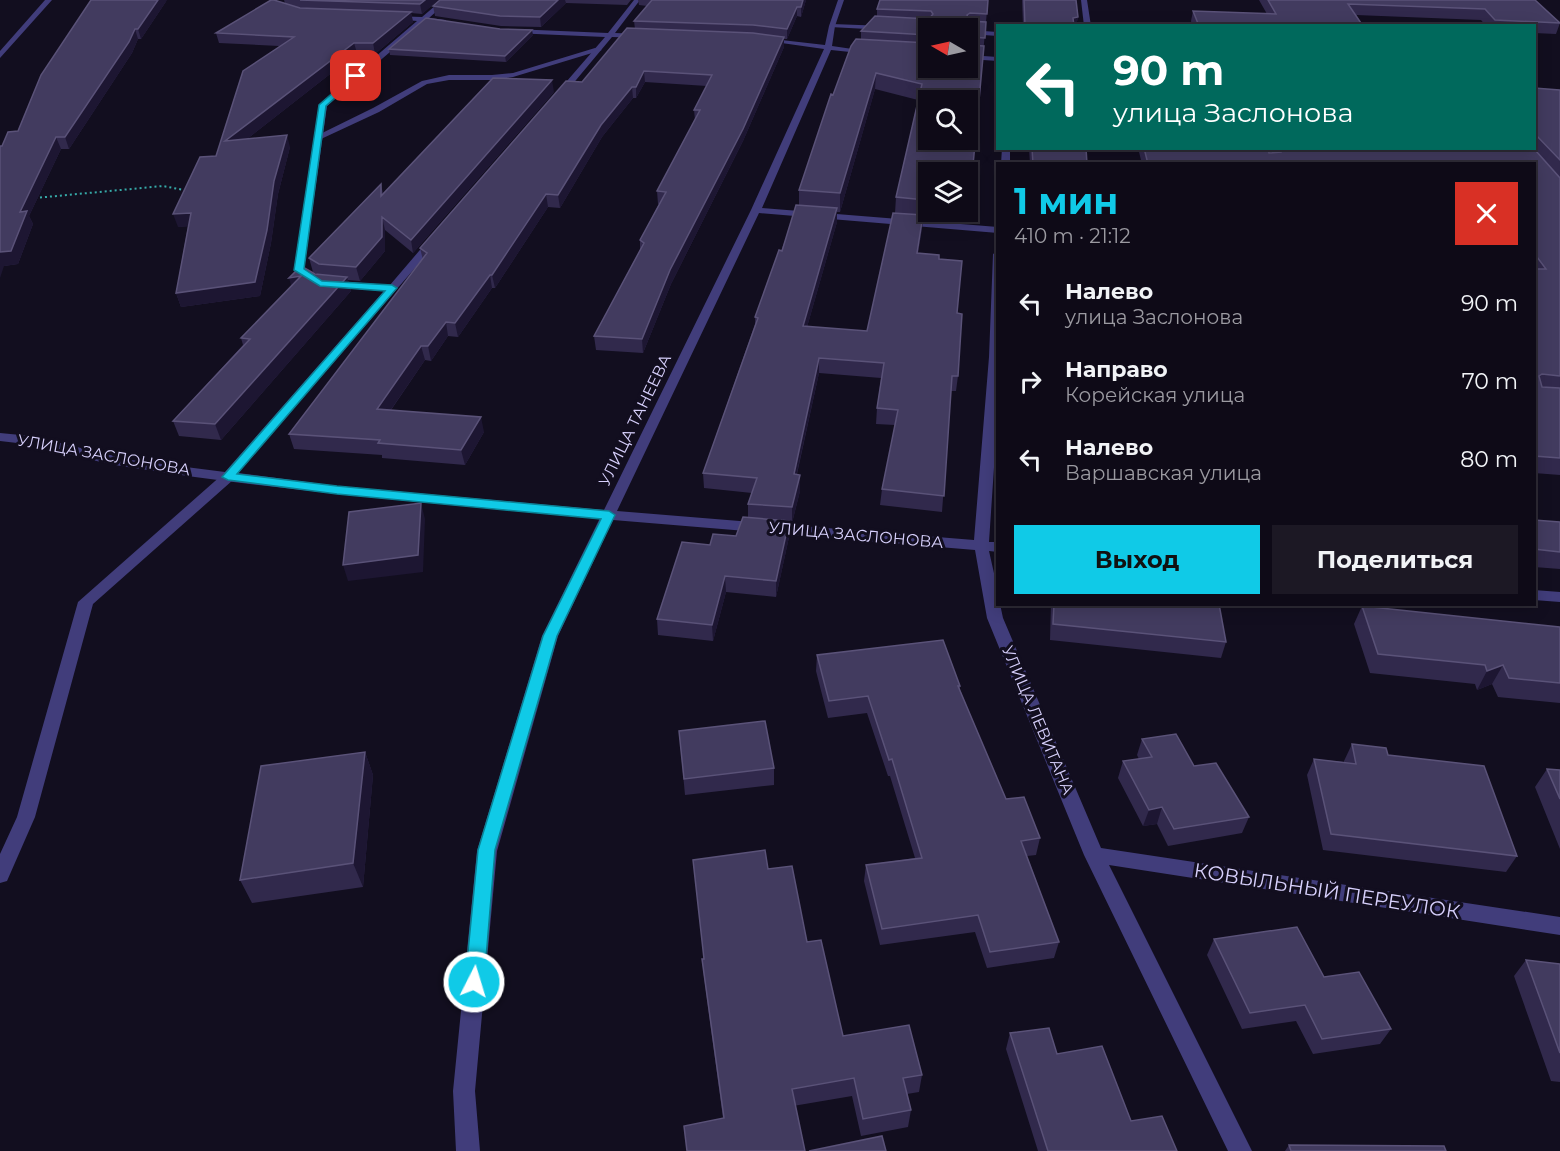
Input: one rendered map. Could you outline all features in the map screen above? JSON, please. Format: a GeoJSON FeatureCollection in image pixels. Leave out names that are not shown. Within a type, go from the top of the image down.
{"type":"FeatureCollection","features":[{"type":"Feature","properties":{"kind":"street"},"geometry":{"type":"LineString","coordinates":[[0,56],[41,6],[49,0]]}},
{"type":"Feature","properties":{"kind":"street"},"geometry":{"type":"LineString","coordinates":[[392,288],[320,283],[299,270],[323,105],[446,0]]}},
{"type":"Feature","properties":{"kind":"street"},"geometry":{"type":"LineString","coordinates":[[552,103],[637,0]]}},
{"type":"Feature","properties":{"kind":"street","name":"УЛИЦА ТАНЕЕВА"},"geometry":{"type":"LineString","coordinates":[[468,1151],[464,1091],[487,850],[550,636],[756,210],[828,49],[832,26],[841,0]]}},
{"type":"Feature","properties":{"kind":"street"},"geometry":{"type":"LineString","coordinates":[[1084,0],[1088,24]]}},
{"type":"Feature","properties":{"kind":"street"},"geometry":{"type":"LineString","coordinates":[[387,17],[455,22]]}},
{"type":"Feature","properties":{"kind":"street"},"geometry":{"type":"LineString","coordinates":[[832,26],[896,29]]}},
{"type":"Feature","properties":{"kind":"street"},"geometry":{"type":"LineString","coordinates":[[501,30],[646,36]]}},
{"type":"Feature","properties":{"kind":"street"},"geometry":{"type":"LineString","coordinates":[[978,33],[996,34]]}},
{"type":"Feature","properties":{"kind":"street"},"geometry":{"type":"LineString","coordinates":[[753,39],[828,49],[882,53]]}},
{"type":"Feature","properties":{"kind":"street"},"geometry":{"type":"LineString","coordinates":[[318,137],[343,123],[373,111],[418,84],[448,77],[498,78],[598,50]]}},
{"type":"Feature","properties":{"kind":"street"},"geometry":{"type":"LineString","coordinates":[[978,58],[996,59]]}},
{"type":"Feature","properties":{"kind":"street"},"geometry":{"type":"LineString","coordinates":[[1526,150],[1560,189]]}},
{"type":"Feature","properties":{"kind":"street"},"geometry":{"type":"LineString","coordinates":[[1524,160],[1536,160]]}},
{"type":"Feature","properties":{"kind":"street"},"geometry":{"type":"LineString","coordinates":[[756,210],[996,230]]}},
{"type":"Feature","properties":{"kind":"street"},"geometry":{"type":"LineString","coordinates":[[0,875],[26,817],[86,602],[228,477],[446,226]]}},
{"type":"Feature","properties":{"kind":"street","name":"УЛИЦА ЛЕВИТАНА"},"geometry":{"type":"LineString","coordinates":[[996,358],[989,546],[995,618],[1094,855],[1240,1151]]}},
{"type":"Feature","properties":{"kind":"street","name":"УЛИЦА ЗАСЛОНОВА"},"geometry":{"type":"LineString","coordinates":[[0,437],[31,440],[131,464],[337,490],[989,546]]}},
{"type":"Feature","properties":{"kind":"street"},"geometry":{"type":"LineString","coordinates":[[1536,595],[1560,597]]}},
{"type":"Feature","properties":{"kind":"street","name":"КОВЫЛЬНЫЙ ПЕРЕУЛОК"},"geometry":{"type":"LineString","coordinates":[[1094,855],[1560,926]]}},
{"type":"Feature","properties":{"kind":"path"},"geometry":{"type":"LineString","coordinates":[[33,199],[163,186],[189,191]]}},
{"type":"Feature","properties":{"kind":"building"},"geometry":{"type":"Polygon","coordinates":[[[91,0],[158,0],[138,29],[135,29],[129,42],[65,137],[56,137],[20,212],[27,211],[11,251],[0,252],[0,146],[8,132],[18,131],[41,75],[91,0]]]}},
{"type":"Feature","properties":{"kind":"building"},"geometry":{"type":"Polygon","coordinates":[[[271,0],[300,8],[411,12],[373,43],[354,43],[225,141],[287,135],[274,181],[267,230],[255,282],[176,293],[191,213],[173,214],[200,157],[216,156],[243,71],[294,37],[216,33],[271,0]]]}},
{"type":"Feature","properties":{"kind":"building"},"geometry":{"type":"Polygon","coordinates":[[[300,0],[425,0],[420,4],[300,0]]]}},
{"type":"Feature","properties":{"kind":"building"},"geometry":{"type":"Polygon","coordinates":[[[440,0],[558,0],[540,17],[500,16],[433,6],[440,0]]]}},
{"type":"Feature","properties":{"kind":"building"},"geometry":{"type":"Polygon","coordinates":[[[652,0],[803,0],[801,7],[797,7],[787,29],[753,25],[634,21],[652,0]]]}},
{"type":"Feature","properties":{"kind":"building"},"geometry":{"type":"Polygon","coordinates":[[[880,0],[988,0],[987,14],[970,13],[967,15],[968,18],[930,18],[933,14],[931,11],[877,9],[880,0]]]}},
{"type":"Feature","properties":{"kind":"building"},"geometry":{"type":"Polygon","coordinates":[[[1024,0],[1076,0],[1078,17],[1073,18],[1074,24],[1025,24],[1024,0]]]}},
{"type":"Feature","properties":{"kind":"building"},"geometry":{"type":"Polygon","coordinates":[[[1268,0],[1535,0],[1560,23],[1495,20],[1485,9],[1348,4],[1362,24],[1198,24],[1193,11],[1276,14],[1268,0]]]}},
{"type":"Feature","properties":{"kind":"building"},"geometry":{"type":"Polygon","coordinates":[[[875,16],[918,18],[918,34],[861,31],[875,16]]]}},
{"type":"Feature","properties":{"kind":"building"},"geometry":{"type":"Polygon","coordinates":[[[426,18],[500,29],[532,30],[505,56],[389,49],[426,18]]]}},
{"type":"Feature","properties":{"kind":"building"},"geometry":{"type":"Polygon","coordinates":[[[978,22],[986,22],[985,38],[978,38],[978,22]]]}},
{"type":"Feature","properties":{"kind":"building"},"geometry":{"type":"Polygon","coordinates":[[[627,28],[753,33],[784,37],[743,129],[670,270],[642,339],[594,336],[644,243],[640,240],[666,192],[657,191],[700,110],[694,110],[712,75],[644,71],[636,87],[632,87],[601,125],[558,195],[546,194],[492,275],[455,323],[446,322],[428,346],[421,346],[377,409],[481,417],[461,450],[378,443],[380,440],[289,434],[427,253],[420,248],[566,81],[582,82],[627,28]]]}},
{"type":"Feature","properties":{"kind":"building"},"geometry":{"type":"Polygon","coordinates":[[[856,39],[918,42],[918,78],[978,78],[978,46],[984,46],[978,111],[978,90],[921,90],[922,84],[876,73],[840,193],[799,190],[831,94],[833,95],[851,46],[856,39]]]}},
{"type":"Feature","properties":{"kind":"building"},"geometry":{"type":"Polygon","coordinates":[[[493,78],[552,80],[411,240],[382,217],[382,237],[356,267],[319,264],[309,258],[381,184],[381,196],[493,78]]]}},
{"type":"Feature","properties":{"kind":"building"},"geometry":{"type":"Polygon","coordinates":[[[1536,88],[1560,90],[1560,160],[1536,135],[1536,88]]]}},
{"type":"Feature","properties":{"kind":"building"},"geometry":{"type":"Polygon","coordinates":[[[918,101],[918,150],[974,150],[973,162],[918,162],[918,199],[896,197],[918,101]]]}},
{"type":"Feature","properties":{"kind":"building"},"geometry":{"type":"Polygon","coordinates":[[[1032,150],[1086,150],[1087,162],[1033,162],[1032,150]]]}},
{"type":"Feature","properties":{"kind":"building"},"geometry":{"type":"Polygon","coordinates":[[[1144,150],[1268,150],[1269,153],[1281,152],[1280,150],[1536,151],[1560,178],[1560,376],[1542,374],[1539,376],[1542,387],[1560,388],[1560,458],[1536,456],[1536,269],[1546,269],[1536,256],[1536,162],[1148,162],[1144,150]]]}},
{"type":"Feature","properties":{"kind":"building"},"geometry":{"type":"Polygon","coordinates":[[[796,205],[837,208],[803,326],[867,331],[893,213],[918,215],[918,222],[922,222],[917,253],[939,255],[939,259],[962,261],[957,313],[962,314],[958,376],[952,376],[944,496],[882,489],[898,410],[877,408],[884,363],[819,358],[794,474],[800,475],[792,507],[748,504],[757,478],[703,473],[758,318],[755,317],[779,250],[782,251],[796,205]]]}},
{"type":"Feature","properties":{"kind":"building"},"geometry":{"type":"Polygon","coordinates":[[[301,266],[315,274],[347,277],[215,424],[173,421],[250,339],[241,338],[301,276],[289,278],[301,266]]]}},
{"type":"Feature","properties":{"kind":"building"},"geometry":{"type":"Polygon","coordinates":[[[421,503],[418,555],[343,565],[349,512],[421,503]]]}},
{"type":"Feature","properties":{"kind":"building"},"geometry":{"type":"Polygon","coordinates":[[[743,517],[789,521],[776,581],[725,576],[712,625],[657,619],[682,542],[710,545],[713,534],[736,536],[743,517]]]}},
{"type":"Feature","properties":{"kind":"building"},"geometry":{"type":"Polygon","coordinates":[[[1536,520],[1560,522],[1560,552],[1536,549],[1536,520]]]}},
{"type":"Feature","properties":{"kind":"building"},"geometry":{"type":"Polygon","coordinates":[[[1054,606],[1219,606],[1226,642],[1053,624],[1054,606]]]}},
{"type":"Feature","properties":{"kind":"building"},"geometry":{"type":"Polygon","coordinates":[[[1362,606],[1560,627],[1560,683],[1509,678],[1503,665],[1487,671],[1485,665],[1378,654],[1362,606]]]}},
{"type":"Feature","properties":{"kind":"building"},"geometry":{"type":"Polygon","coordinates":[[[943,640],[960,686],[958,686],[1006,799],[1024,797],[1040,838],[1021,841],[1059,942],[990,952],[978,915],[882,929],[866,865],[922,858],[892,759],[889,760],[868,696],[829,701],[817,655],[943,640]]]}},
{"type":"Feature","properties":{"kind":"building"},"geometry":{"type":"Polygon","coordinates":[[[765,721],[774,768],[684,779],[679,731],[765,721]]]}},
{"type":"Feature","properties":{"kind":"building"},"geometry":{"type":"Polygon","coordinates":[[[1176,734],[1194,766],[1216,763],[1249,817],[1174,829],[1162,807],[1149,810],[1123,761],[1152,757],[1142,739],[1176,734]]]}},
{"type":"Feature","properties":{"kind":"building"},"geometry":{"type":"Polygon","coordinates":[[[1352,744],[1386,748],[1388,755],[1484,766],[1517,856],[1331,834],[1314,759],[1356,764],[1352,744]]]}},
{"type":"Feature","properties":{"kind":"building"},"geometry":{"type":"Polygon","coordinates":[[[365,752],[353,863],[240,880],[261,766],[365,752]]]}},
{"type":"Feature","properties":{"kind":"building"},"geometry":{"type":"Polygon","coordinates":[[[1547,769],[1560,770],[1560,799],[1547,769]]]}},
{"type":"Feature","properties":{"kind":"building"},"geometry":{"type":"Polygon","coordinates":[[[765,850],[768,869],[792,866],[807,942],[821,940],[843,1036],[909,1025],[922,1075],[903,1078],[911,1110],[863,1119],[854,1078],[792,1089],[805,1151],[687,1151],[684,1126],[724,1118],[702,959],[704,959],[693,860],[765,850]]]}},
{"type":"Feature","properties":{"kind":"building"},"geometry":{"type":"Polygon","coordinates":[[[1297,927],[1324,977],[1359,972],[1391,1029],[1322,1039],[1305,1005],[1250,1013],[1214,939],[1297,927]]]}},
{"type":"Feature","properties":{"kind":"building"},"geometry":{"type":"Polygon","coordinates":[[[1526,960],[1560,964],[1560,1053],[1526,960]]]}},
{"type":"Feature","properties":{"kind":"building"},"geometry":{"type":"Polygon","coordinates":[[[1049,1028],[1057,1054],[1102,1046],[1131,1121],[1162,1116],[1177,1151],[1048,1151],[1010,1033],[1049,1028]]]}},
{"type":"Feature","properties":{"kind":"building"},"geometry":{"type":"Polygon","coordinates":[[[882,1136],[886,1151],[809,1151],[882,1136]]]}},
{"type":"Feature","properties":{"kind":"building"},"geometry":{"type":"Polygon","coordinates":[[[1289,1145],[1444,1146],[1446,1151],[1291,1151],[1289,1145]]]}},
{"type":"Feature","properties":{"kind":"route"},"geometry":{"type":"LineString","coordinates":[[356,76],[323,105],[299,270],[320,283],[392,288],[228,477],[337,490],[609,515],[550,636],[487,850],[474,982]]}}]}
